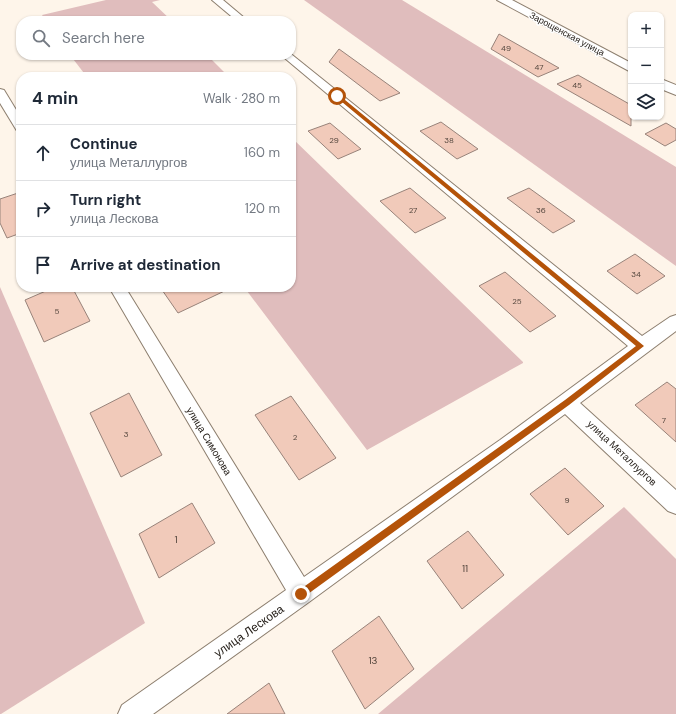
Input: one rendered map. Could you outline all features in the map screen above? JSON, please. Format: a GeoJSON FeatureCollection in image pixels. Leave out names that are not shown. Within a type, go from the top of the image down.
{"type":"FeatureCollection","features":[{"type":"Feature","properties":{"kind":"street"},"geometry":{"type":"LineString","coordinates":[[217,0],[237,16]]}},
{"type":"Feature","properties":{"kind":"street","name":"Зарощенская улица"},"geometry":{"type":"LineString","coordinates":[[502,0],[628,66]]}},
{"type":"Feature","properties":{"kind":"street"},"geometry":{"type":"LineString","coordinates":[[292,60],[641,346]]}},
{"type":"Feature","properties":{"kind":"street"},"geometry":{"type":"LineString","coordinates":[[663,84],[676,91]]}},
{"type":"Feature","properties":{"kind":"street"},"geometry":{"type":"LineString","coordinates":[[0,93],[16,120]]}},
{"type":"Feature","properties":{"kind":"street","name":"улица Симонова"},"geometry":{"type":"LineString","coordinates":[[119,292],[301,594]]}},
{"type":"Feature","properties":{"kind":"street","name":"улица Лескова"},"geometry":{"type":"LineString","coordinates":[[131,714],[567,403],[641,346],[676,322]]}},
{"type":"Feature","properties":{"kind":"street","name":"улица Металлургов"},"geometry":{"type":"LineString","coordinates":[[567,403],[676,504]]}},
{"type":"Feature","properties":{"kind":"shaded area"},"geometry":{"type":"Polygon","coordinates":[[[106,0],[160,0],[152,2],[167,16],[43,16],[42,15],[106,0]]]}},
{"type":"Feature","properties":{"kind":"shaded area"},"geometry":{"type":"Polygon","coordinates":[[[304,0],[402,0],[676,167],[676,266],[304,0]]]}},
{"type":"Feature","properties":{"kind":"shaded area"},"geometry":{"type":"Polygon","coordinates":[[[74,60],[212,60],[224,72],[83,72],[74,60]]]}},
{"type":"Feature","properties":{"kind":"shaded area"},"geometry":{"type":"Polygon","coordinates":[[[296,142],[523,362],[367,450],[248,292],[296,292],[296,142]]]}},
{"type":"Feature","properties":{"kind":"shaded area"},"geometry":{"type":"Polygon","coordinates":[[[0,287],[145,623],[1,714],[0,714],[0,287]]]}},
{"type":"Feature","properties":{"kind":"shaded area"},"geometry":{"type":"Polygon","coordinates":[[[624,507],[676,559],[676,714],[378,714],[624,507]]]}},
{"type":"Feature","properties":{"kind":"building"},"geometry":{"type":"Polygon","coordinates":[[[499,34],[559,68],[538,77],[491,49],[499,34]]]}},
{"type":"Feature","properties":{"kind":"building"},"geometry":{"type":"Polygon","coordinates":[[[339,49],[400,93],[380,101],[329,62],[339,49]]]}},
{"type":"Feature","properties":{"kind":"building"},"geometry":{"type":"Polygon","coordinates":[[[578,75],[628,103],[628,120],[631,120],[631,126],[557,84],[578,75]]]}},
{"type":"Feature","properties":{"kind":"building"},"geometry":{"type":"Polygon","coordinates":[[[441,122],[478,149],[457,159],[420,131],[441,122]]]}},
{"type":"Feature","properties":{"kind":"building"},"geometry":{"type":"Polygon","coordinates":[[[330,123],[361,149],[338,159],[308,131],[330,123]]]}},
{"type":"Feature","properties":{"kind":"building"},"geometry":{"type":"Polygon","coordinates":[[[666,123],[676,129],[676,140],[665,146],[645,134],[666,123]]]}},
{"type":"Feature","properties":{"kind":"building"},"geometry":{"type":"Polygon","coordinates":[[[410,188],[446,218],[415,233],[380,201],[410,188]]]}},
{"type":"Feature","properties":{"kind":"building"},"geometry":{"type":"Polygon","coordinates":[[[529,188],[575,221],[553,233],[507,198],[529,188]]]}},
{"type":"Feature","properties":{"kind":"building"},"geometry":{"type":"Polygon","coordinates":[[[16,194],[16,235],[7,238],[0,223],[0,199],[16,194]]]}},
{"type":"Feature","properties":{"kind":"building"},"geometry":{"type":"Polygon","coordinates":[[[635,254],[665,276],[637,294],[607,271],[635,254]]]}},
{"type":"Feature","properties":{"kind":"building"},"geometry":{"type":"Polygon","coordinates":[[[505,272],[556,316],[530,332],[479,286],[505,272]]]}},
{"type":"Feature","properties":{"kind":"building"},"geometry":{"type":"Polygon","coordinates":[[[43,292],[75,292],[90,321],[44,342],[25,300],[43,292]]]}},
{"type":"Feature","properties":{"kind":"building"},"geometry":{"type":"Polygon","coordinates":[[[163,292],[222,292],[178,313],[163,292]]]}},
{"type":"Feature","properties":{"kind":"building"},"geometry":{"type":"Polygon","coordinates":[[[667,382],[676,389],[676,442],[635,405],[667,382]]]}},
{"type":"Feature","properties":{"kind":"building"},"geometry":{"type":"Polygon","coordinates":[[[129,393],[162,455],[121,477],[90,413],[129,393]]]}},
{"type":"Feature","properties":{"kind":"building"},"geometry":{"type":"Polygon","coordinates":[[[291,396],[336,458],[299,480],[255,415],[291,396]]]}},
{"type":"Feature","properties":{"kind":"building"},"geometry":{"type":"Polygon","coordinates":[[[565,468],[604,506],[568,535],[530,494],[565,468]]]}},
{"type":"Feature","properties":{"kind":"building"},"geometry":{"type":"Polygon","coordinates":[[[192,503],[215,543],[159,578],[139,534],[192,503]]]}},
{"type":"Feature","properties":{"kind":"building"},"geometry":{"type":"Polygon","coordinates":[[[468,531],[504,575],[462,609],[427,561],[468,531]]]}},
{"type":"Feature","properties":{"kind":"building"},"geometry":{"type":"Polygon","coordinates":[[[379,616],[414,669],[365,709],[332,651],[379,616]]]}},
{"type":"Feature","properties":{"kind":"building"},"geometry":{"type":"Polygon","coordinates":[[[269,683],[285,714],[227,714],[269,683]]]}},
{"type":"Feature","properties":{"kind":"route"},"geometry":{"type":"LineString","coordinates":[[301,594],[567,403],[641,346],[337,96]]}}]}
